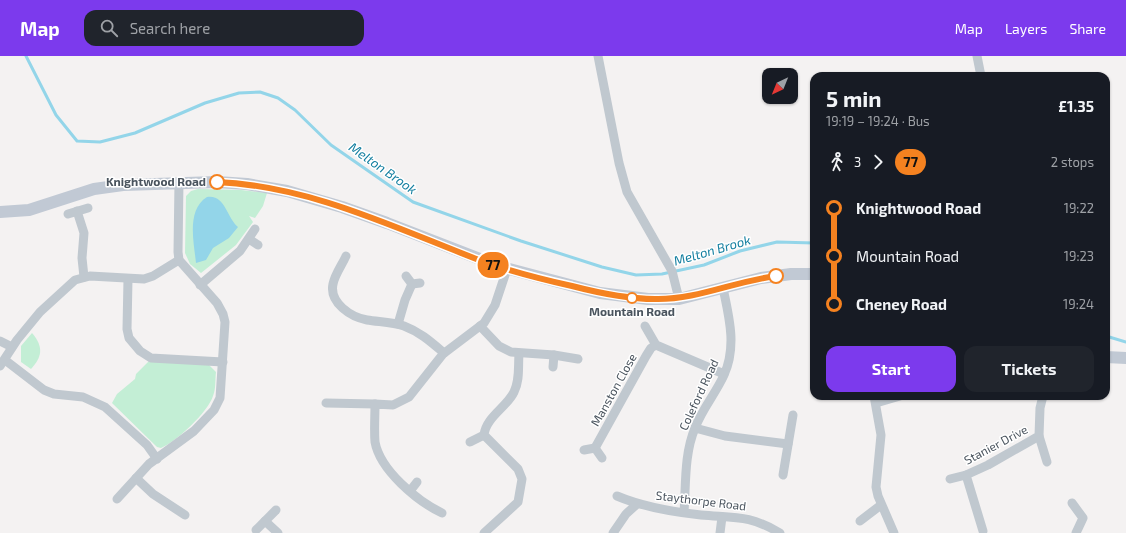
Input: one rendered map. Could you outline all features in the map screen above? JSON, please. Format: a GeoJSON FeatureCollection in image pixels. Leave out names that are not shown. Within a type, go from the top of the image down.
{"type":"FeatureCollection","features":[{"type":"Feature","properties":{"kind":"street"},"geometry":{"type":"LineString","coordinates":[[598,56],[619,163],[627,192],[668,265],[677,285],[679,299]]}},
{"type":"Feature","properties":{"kind":"street"},"geometry":{"type":"LineString","coordinates":[[977,56],[980,72]]}},
{"type":"Feature","properties":{"kind":"street"},"geometry":{"type":"LineString","coordinates":[[117,499],[136,478],[157,459],[191,434],[216,407],[222,390],[225,322],[223,314],[217,303],[179,260],[179,182]]}},
{"type":"Feature","properties":{"kind":"street"},"geometry":{"type":"LineString","coordinates":[[0,212],[32,209],[86,192],[111,186],[179,182],[247,184],[287,191],[387,223],[473,258],[507,269],[600,293],[648,299],[679,299],[761,278],[791,274],[810,274]]}},
{"type":"Feature","properties":{"kind":"street"},"geometry":{"type":"LineString","coordinates":[[84,277],[82,258],[84,233],[73,212],[88,208]]}},
{"type":"Feature","properties":{"kind":"street"},"geometry":{"type":"LineString","coordinates":[[200,285],[220,266],[238,253],[255,229]]}},
{"type":"Feature","properties":{"kind":"street"},"geometry":{"type":"LineString","coordinates":[[249,238],[258,245]]}},
{"type":"Feature","properties":{"kind":"street"},"geometry":{"type":"LineString","coordinates":[[346,256],[329,283],[337,302],[346,311],[365,320],[398,324],[423,335],[444,353]]}},
{"type":"Feature","properties":{"kind":"street"},"geometry":{"type":"LineString","coordinates":[[157,459],[142,440],[105,407],[80,396],[54,394],[46,391],[2,363],[12,348],[43,310],[73,281],[84,277],[144,279],[151,277],[179,260]]}},
{"type":"Feature","properties":{"kind":"street"},"geometry":{"type":"LineString","coordinates":[[326,403],[337,402],[393,405],[409,397],[444,353],[480,326],[494,306],[507,269]]}},
{"type":"Feature","properties":{"kind":"street"},"geometry":{"type":"LineString","coordinates":[[398,324],[404,300],[416,283],[406,276]]}},
{"type":"Feature","properties":{"kind":"street"},"geometry":{"type":"LineString","coordinates":[[128,279],[126,329],[129,338],[140,351],[154,358],[223,362]]}},
{"type":"Feature","properties":{"kind":"street","name":"Coleford Road"},"geometry":{"type":"LineString","coordinates":[[684,512],[688,454],[695,428],[724,374],[731,349],[732,335],[723,288]]}},
{"type":"Feature","properties":{"kind":"street"},"geometry":{"type":"LineString","coordinates":[[480,326],[499,346],[519,354],[554,355],[578,359]]}},
{"type":"Feature","properties":{"kind":"street"},"geometry":{"type":"LineString","coordinates":[[645,326],[656,345],[724,374]]}},
{"type":"Feature","properties":{"kind":"street"},"geometry":{"type":"LineString","coordinates":[[0,341],[12,348]]}},
{"type":"Feature","properties":{"kind":"street","name":"Manston Close"},"geometry":{"type":"LineString","coordinates":[[595,448],[646,356],[651,348],[656,345]]}},
{"type":"Feature","properties":{"kind":"street"},"geometry":{"type":"LineString","coordinates":[[470,442],[484,435],[489,423],[507,404],[515,391],[518,378],[519,354]]}},
{"type":"Feature","properties":{"kind":"street"},"geometry":{"type":"LineString","coordinates":[[553,367],[554,355]]}},
{"type":"Feature","properties":{"kind":"street"},"geometry":{"type":"LineString","coordinates":[[1110,357],[1126,358]]}},
{"type":"Feature","properties":{"kind":"street"},"geometry":{"type":"LineString","coordinates":[[875,400],[882,434],[876,487],[880,505],[894,533]]}},
{"type":"Feature","properties":{"kind":"street","name":"Stanier Drive"},"geometry":{"type":"LineString","coordinates":[[1042,400],[1038,436],[1046,462]]}},
{"type":"Feature","properties":{"kind":"street"},"geometry":{"type":"LineString","coordinates":[[337,402],[337,412]]}},
{"type":"Feature","properties":{"kind":"street"},"geometry":{"type":"LineString","coordinates":[[375,404],[375,441],[378,452],[390,472],[410,491],[442,513]]}},
{"type":"Feature","properties":{"kind":"street"},"geometry":{"type":"LineString","coordinates":[[783,475],[793,415]]}},
{"type":"Feature","properties":{"kind":"street"},"geometry":{"type":"LineString","coordinates":[[695,428],[725,436],[788,444]]}},
{"type":"Feature","properties":{"kind":"street"},"geometry":{"type":"LineString","coordinates":[[484,435],[518,469],[522,479],[518,502],[484,533]]}},
{"type":"Feature","properties":{"kind":"street","name":"Stanier Drive"},"geometry":{"type":"LineString","coordinates":[[950,479],[966,475],[988,465],[1038,436]]}},
{"type":"Feature","properties":{"kind":"street"},"geometry":{"type":"LineString","coordinates":[[584,450],[595,448],[602,458]]}},
{"type":"Feature","properties":{"kind":"street","name":"Stanier Drive"},"geometry":{"type":"LineString","coordinates":[[966,475],[983,531]]}},
{"type":"Feature","properties":{"kind":"street"},"geometry":{"type":"LineString","coordinates":[[136,478],[153,494],[185,515]]}},
{"type":"Feature","properties":{"kind":"street"},"geometry":{"type":"LineString","coordinates":[[410,491],[417,482]]}},
{"type":"Feature","properties":{"kind":"street","name":"Staythorpe Road"},"geometry":{"type":"LineString","coordinates":[[617,496],[637,504],[684,512],[722,517],[749,518],[763,523],[780,533]]}},
{"type":"Feature","properties":{"kind":"street"},"geometry":{"type":"LineString","coordinates":[[1072,503],[1083,518],[1076,533]]}},
{"type":"Feature","properties":{"kind":"street"},"geometry":{"type":"LineString","coordinates":[[613,533],[626,514],[637,504]]}},
{"type":"Feature","properties":{"kind":"street"},"geometry":{"type":"LineString","coordinates":[[860,521],[880,505]]}},
{"type":"Feature","properties":{"kind":"street"},"geometry":{"type":"LineString","coordinates":[[170,517],[175,508]]}},
{"type":"Feature","properties":{"kind":"street"},"geometry":{"type":"LineString","coordinates":[[256,530],[276,510]]}},
{"type":"Feature","properties":{"kind":"street"},"geometry":{"type":"LineString","coordinates":[[720,533],[722,517]]}},
{"type":"Feature","properties":{"kind":"street"},"geometry":{"type":"LineString","coordinates":[[265,521],[278,533]]}},
{"type":"Feature","properties":{"kind":"green space"},"geometry":{"type":"Polygon","coordinates":[[[198,189],[241,190],[267,193],[263,206],[255,218],[249,216],[253,222],[236,245],[201,273],[190,264],[185,253],[186,196],[191,191],[198,189]]]}},
{"type":"Feature","properties":{"kind":"green space"},"geometry":{"type":"Polygon","coordinates":[[[32,333],[40,347],[40,352],[35,365],[31,369],[21,362],[21,346],[32,333]]]}},
{"type":"Feature","properties":{"kind":"green space"},"geometry":{"type":"Polygon","coordinates":[[[149,361],[209,365],[216,372],[214,393],[205,410],[191,426],[175,440],[161,448],[157,447],[112,403],[117,394],[135,379],[136,374],[149,361]]]}},
{"type":"Feature","properties":{"kind":"water"},"geometry":{"type":"Polygon","coordinates":[[[207,197],[218,199],[238,227],[229,238],[213,248],[206,260],[196,263],[193,237],[194,218],[200,203],[207,197]]]}},
{"type":"Feature","properties":{"kind":"waterway","name":"Melton Brook"},"geometry":{"type":"LineString","coordinates":[[26,56],[56,115],[77,141],[100,142],[135,133],[205,103],[239,93],[260,92],[278,98],[295,110],[331,145],[413,202],[521,241],[602,267],[636,275],[662,274],[704,265],[740,251],[777,242],[810,243]]}},
{"type":"Feature","properties":{"kind":"waterway","name":"Melton Brook"},"geometry":{"type":"LineString","coordinates":[[1110,337],[1126,342]]}},
{"type":"Feature","properties":{"kind":"bus line","name":"77"},"geometry":{"type":"LineString","coordinates":[[217,182],[255,184],[299,194],[387,223],[498,266],[600,293],[634,298],[679,299],[761,278],[776,276]]}},
{"type":"Feature","properties":{"kind":"place","name":"Knightwood Road"},"geometry":{"type":"Point","coordinates":[217,182]}},
{"type":"Feature","properties":{"kind":"place","name":"Mountain Road"},"geometry":{"type":"Point","coordinates":[632,298]}}]}
